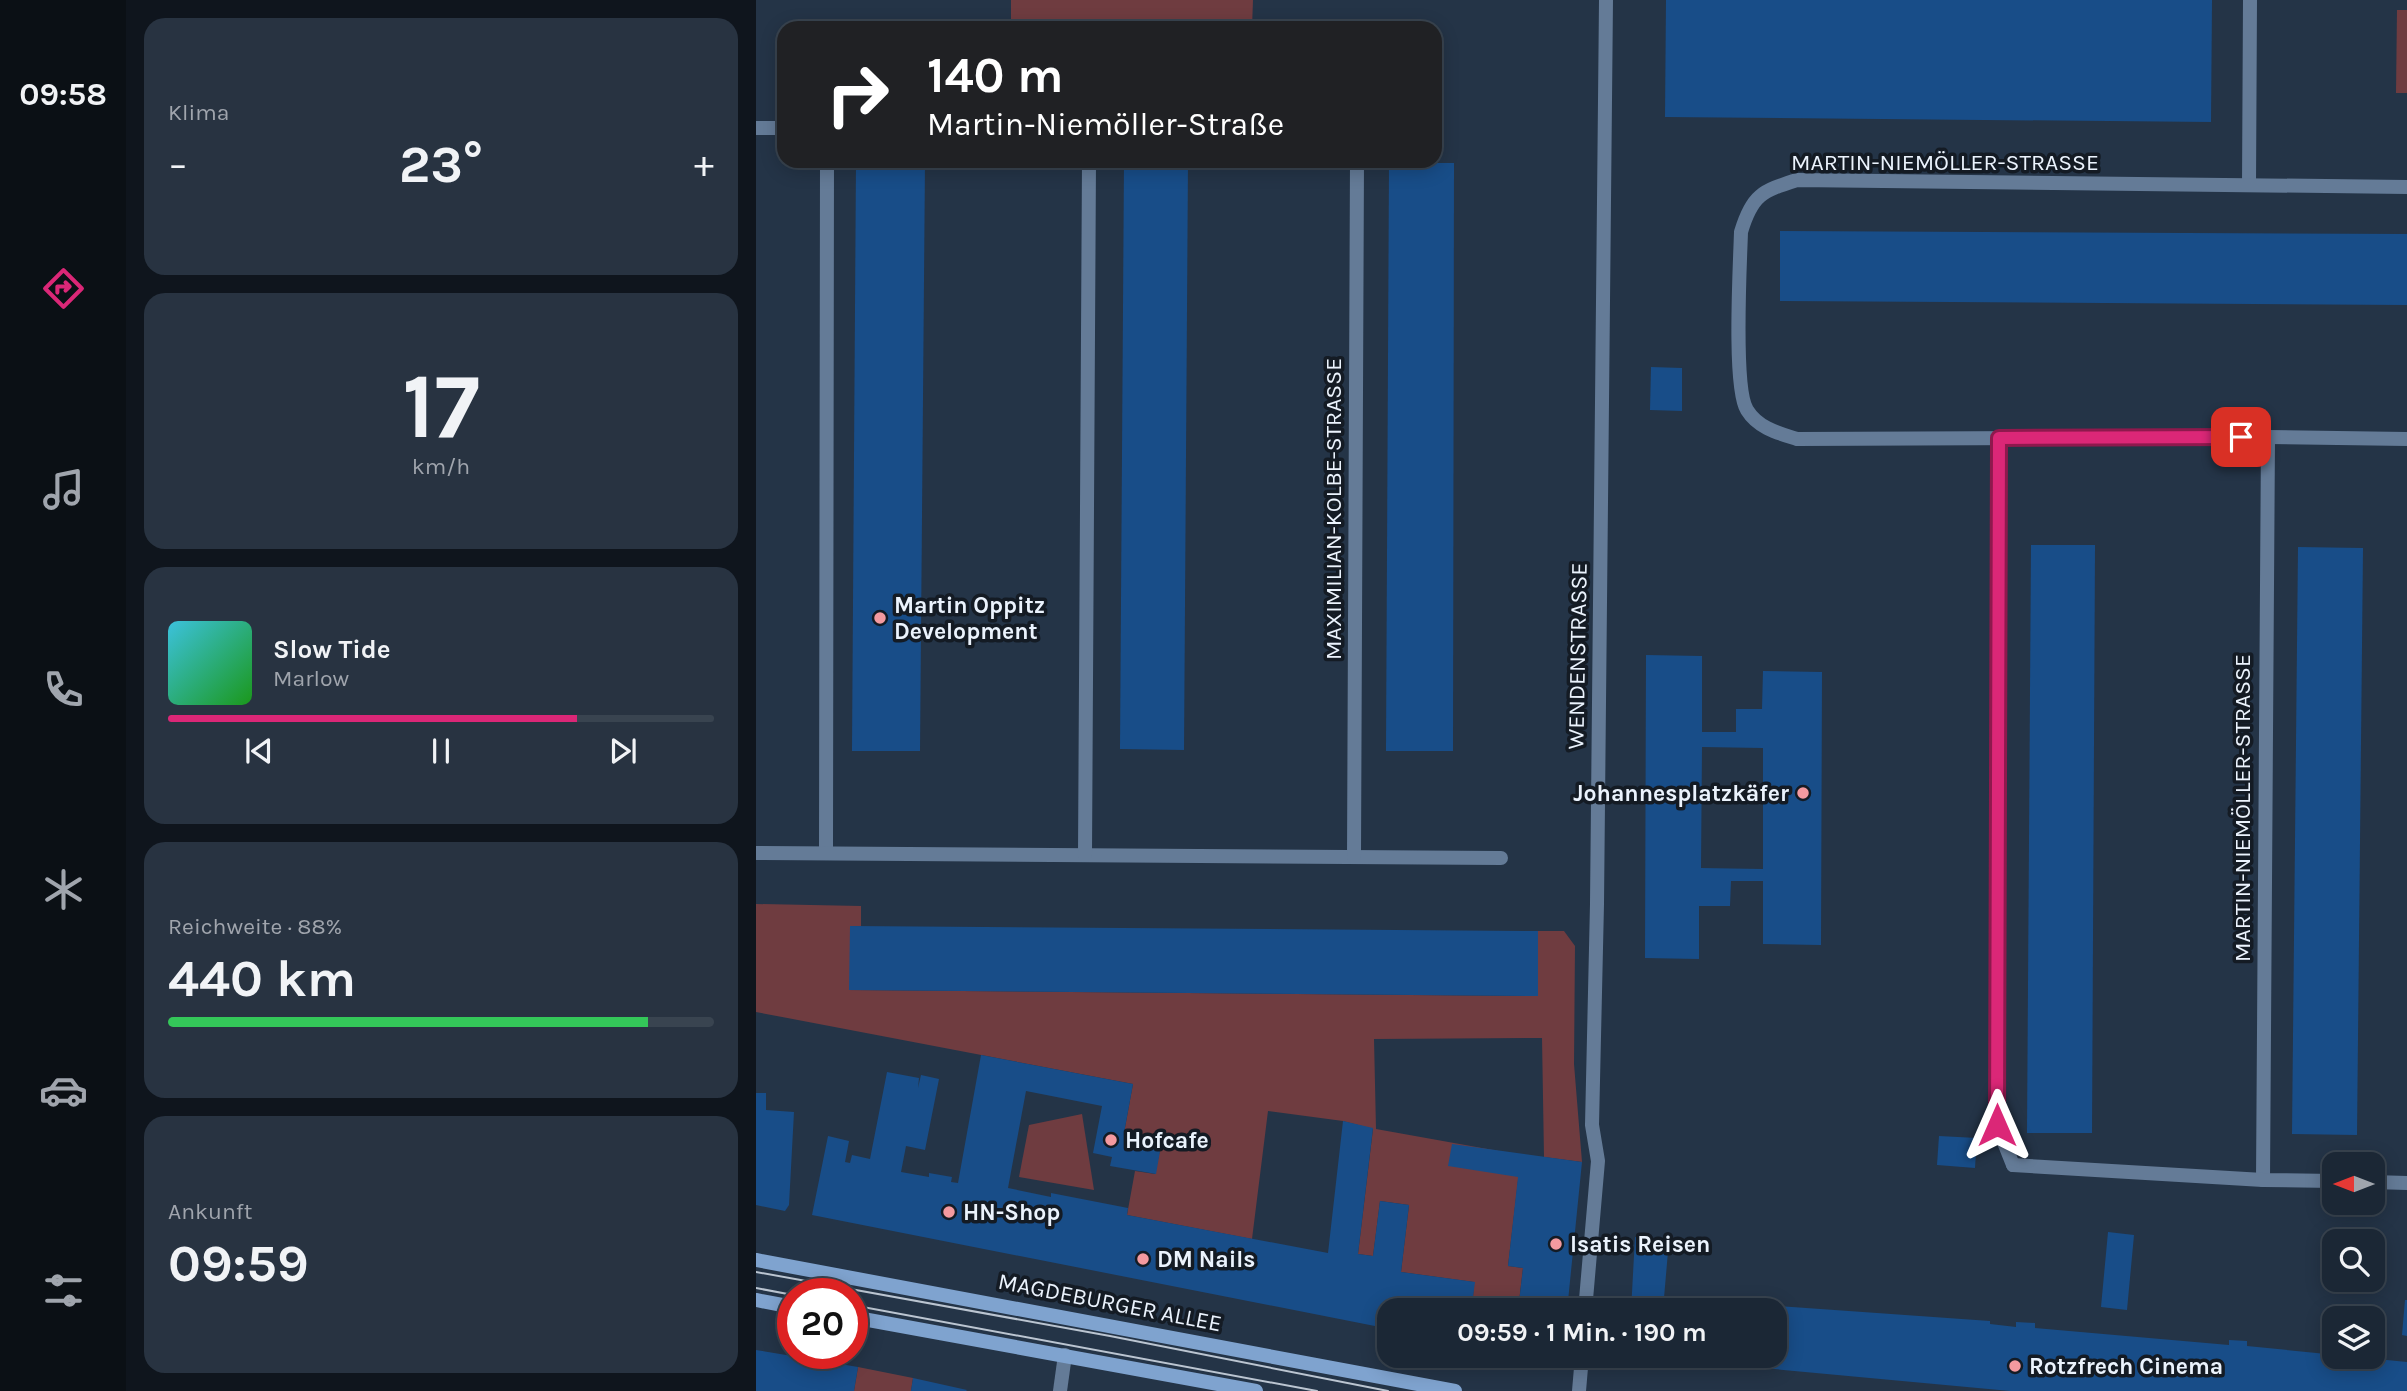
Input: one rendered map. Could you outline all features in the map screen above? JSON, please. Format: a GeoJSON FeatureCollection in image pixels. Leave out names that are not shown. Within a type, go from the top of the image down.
{"type":"FeatureCollection","features":[{"type":"Feature","properties":{"kind":"main road","name":"MAGDEBURGER ALLEE"},"geometry":{"type":"LineString","coordinates":[[756,1260],[1455,1391]]}},
{"type":"Feature","properties":{"kind":"main road"},"geometry":{"type":"LineString","coordinates":[[756,1300],[777,1304]]}},
{"type":"Feature","properties":{"kind":"main road"},"geometry":{"type":"LineString","coordinates":[[868,1320],[1255,1391]]}},
{"type":"Feature","properties":{"kind":"street","name":"WENDENSTRASSE"},"geometry":{"type":"LineString","coordinates":[[1587,1298],[1598,1161],[1592,1125],[1606,0]]}},
{"type":"Feature","properties":{"kind":"street"},"geometry":{"type":"LineString","coordinates":[[2249,186],[2250,0]]}},
{"type":"Feature","properties":{"kind":"street"},"geometry":{"type":"LineString","coordinates":[[757,128],[777,128]]}},
{"type":"Feature","properties":{"kind":"street"},"geometry":{"type":"LineString","coordinates":[[825,852],[827,168]]}},
{"type":"Feature","properties":{"kind":"street"},"geometry":{"type":"LineString","coordinates":[[1085,855],[1089,168]]}},
{"type":"Feature","properties":{"kind":"street","name":"MAXIMILIAN-KOLBE-STRASSE"},"geometry":{"type":"LineString","coordinates":[[1354,857],[1357,168]]}},
{"type":"Feature","properties":{"kind":"street","name":"MARTIN-NIEMÖLLER-STRASSE"},"geometry":{"type":"LineString","coordinates":[[2407,187],[1797,180],[1765,190],[1747,211],[1741,232],[1739,370],[1746,409],[1767,430],[1797,439],[2407,439]]}},
{"type":"Feature","properties":{"kind":"street","name":"MARTIN-NIEMÖLLER-STRASSE"},"geometry":{"type":"LineString","coordinates":[[2263,1180],[2268,437]]}},
{"type":"Feature","properties":{"kind":"street"},"geometry":{"type":"LineString","coordinates":[[1999,438],[1997,1125],[2013,1164],[2263,1180],[2322,1181]]}},
{"type":"Feature","properties":{"kind":"street"},"geometry":{"type":"LineString","coordinates":[[756,853],[1501,858]]}},
{"type":"Feature","properties":{"kind":"street"},"geometry":{"type":"LineString","coordinates":[[2385,1182],[2407,1183]]}},
{"type":"Feature","properties":{"kind":"street"},"geometry":{"type":"LineString","coordinates":[[1060,1391],[1065,1355]]}},
{"type":"Feature","properties":{"kind":"street"},"geometry":{"type":"LineString","coordinates":[[1579,1391],[1581,1368]]}},
{"type":"Feature","properties":{"kind":"shaded area"},"geometry":{"type":"Polygon","coordinates":[[[1011,0],[1253,0],[1252,21],[1011,21],[1011,0]]]}},
{"type":"Feature","properties":{"kind":"shaded area"},"geometry":{"type":"Polygon","coordinates":[[[2397,10],[2407,10],[2407,93],[2396,93],[2397,10]]]}},
{"type":"Feature","properties":{"kind":"shaded area"},"geometry":{"type":"Polygon","coordinates":[[[756,904],[861,906],[861,926],[850,926],[850,990],[1537,996],[1538,931],[1564,931],[1575,946],[1574,1064],[1582,1162],[1544,1157],[1542,1038],[1374,1039],[1376,1129],[1521,1155],[1508,1266],[1523,1268],[1519,1298],[1473,1297],[1474,1282],[1401,1272],[1409,1205],[1380,1201],[1373,1256],[1358,1254],[1373,1129],[1343,1121],[1268,1111],[1252,1239],[1127,1215],[1135,1171],[1155,1174],[1162,1140],[1124,1133],[1133,1084],[756,1012],[756,904]]]}},
{"type":"Feature","properties":{"kind":"shaded area"},"geometry":{"type":"Polygon","coordinates":[[[1082,1114],[1094,1190],[1019,1177],[1029,1125],[1082,1114]]]}},
{"type":"Feature","properties":{"kind":"shaded area"},"geometry":{"type":"Polygon","coordinates":[[[858,1369],[913,1378],[911,1391],[854,1391],[858,1369]]]}},
{"type":"Feature","properties":{"kind":"building"},"geometry":{"type":"Polygon","coordinates":[[[1666,0],[2212,0],[2211,122],[1665,117],[1666,0]]]}},
{"type":"Feature","properties":{"kind":"building"},"geometry":{"type":"Polygon","coordinates":[[[1442,163],[1454,163],[1453,751],[1386,751],[1389,168],[1442,168],[1442,163]]]}},
{"type":"Feature","properties":{"kind":"building"},"geometry":{"type":"Polygon","coordinates":[[[856,168],[925,168],[920,751],[852,751],[856,168]]]}},
{"type":"Feature","properties":{"kind":"building"},"geometry":{"type":"Polygon","coordinates":[[[1124,168],[1188,168],[1184,750],[1120,749],[1124,168]]]}},
{"type":"Feature","properties":{"kind":"building"},"geometry":{"type":"Polygon","coordinates":[[[1780,231],[2407,234],[2407,305],[1780,301],[1780,231]]]}},
{"type":"Feature","properties":{"kind":"building"},"geometry":{"type":"Polygon","coordinates":[[[1651,367],[1682,368],[1682,411],[1650,410],[1651,367]]]}},
{"type":"Feature","properties":{"kind":"building"},"geometry":{"type":"Polygon","coordinates":[[[2031,545],[2095,545],[2092,1133],[2027,1133],[2031,545]]]}},
{"type":"Feature","properties":{"kind":"building"},"geometry":{"type":"Polygon","coordinates":[[[2298,547],[2363,548],[2357,1135],[2292,1134],[2298,547]]]}},
{"type":"Feature","properties":{"kind":"building"},"geometry":{"type":"Polygon","coordinates":[[[1646,655],[1702,656],[1702,732],[1736,732],[1736,709],[1762,709],[1763,671],[1822,672],[1821,945],[1763,944],[1763,881],[1731,881],[1730,906],[1699,906],[1699,959],[1645,958],[1646,655]],[[1702,747],[1701,868],[1763,869],[1763,748],[1702,747]]]}},
{"type":"Feature","properties":{"kind":"building"},"geometry":{"type":"Polygon","coordinates":[[[850,926],[1538,931],[1538,996],[849,990],[850,926]]]}},
{"type":"Feature","properties":{"kind":"building"},"geometry":{"type":"Polygon","coordinates":[[[981,1055],[1133,1084],[1124,1133],[1162,1140],[1156,1174],[1110,1166],[1112,1157],[1093,1153],[1102,1106],[1026,1091],[1008,1188],[1051,1197],[1051,1193],[1128,1208],[1127,1215],[1328,1253],[1343,1121],[1373,1128],[1358,1254],[1373,1256],[1380,1201],[1409,1205],[1401,1272],[1475,1282],[1473,1297],[1482,1298],[1377,1298],[1377,1326],[812,1215],[828,1136],[849,1141],[845,1162],[850,1163],[852,1155],[870,1159],[887,1072],[919,1078],[918,1088],[921,1075],[939,1079],[925,1150],[906,1146],[901,1172],[929,1177],[929,1173],[952,1177],[951,1182],[958,1183],[981,1055]]]}},
{"type":"Feature","properties":{"kind":"building"},"geometry":{"type":"Polygon","coordinates":[[[756,1093],[766,1093],[766,1110],[794,1112],[789,1205],[785,1211],[756,1205],[756,1093]]]}},
{"type":"Feature","properties":{"kind":"building"},"geometry":{"type":"Polygon","coordinates":[[[1939,1136],[1977,1138],[1975,1168],[1937,1165],[1939,1136]]]}},
{"type":"Feature","properties":{"kind":"building"},"geometry":{"type":"Polygon","coordinates":[[[1452,1144],[1582,1162],[1568,1298],[1519,1298],[1523,1268],[1508,1266],[1518,1177],[1448,1166],[1452,1144]]]}},
{"type":"Feature","properties":{"kind":"building"},"geometry":{"type":"Polygon","coordinates":[[[2108,1232],[2134,1235],[2127,1310],[2101,1307],[2108,1232]]]}},
{"type":"Feature","properties":{"kind":"building"},"geometry":{"type":"Polygon","coordinates":[[[1635,1237],[1669,1240],[1664,1298],[1632,1298],[1635,1237]]]}},
{"type":"Feature","properties":{"kind":"building"},"geometry":{"type":"Polygon","coordinates":[[[2407,1300],[2407,1336],[2402,1335],[2407,1300]]]}},
{"type":"Feature","properties":{"kind":"building"},"geometry":{"type":"Polygon","coordinates":[[[1787,1307],[1990,1321],[1990,1324],[2016,1327],[2016,1322],[2035,1323],[2035,1328],[2229,1345],[2229,1340],[2247,1341],[2247,1346],[2322,1354],[2322,1369],[2385,1369],[2385,1360],[2407,1362],[2407,1391],[2010,1391],[1763,1368],[1787,1368],[1787,1307]]]}},
{"type":"Feature","properties":{"kind":"building"},"geometry":{"type":"Polygon","coordinates":[[[756,1350],[777,1354],[777,1369],[858,1369],[854,1391],[756,1391],[756,1350]]]}},
{"type":"Feature","properties":{"kind":"building"},"geometry":{"type":"Polygon","coordinates":[[[913,1378],[967,1390],[911,1391],[913,1378]]]}},
{"type":"Feature","properties":{"kind":"tram line"},"geometry":{"type":"LineString","coordinates":[[756,1272],[1110,1336],[1388,1391]]}},
{"type":"Feature","properties":{"kind":"tram line"},"geometry":{"type":"LineString","coordinates":[[756,1288],[777,1292]]}},
{"type":"Feature","properties":{"kind":"tram line"},"geometry":{"type":"LineString","coordinates":[[868,1308],[1317,1391]]}},
{"type":"Feature","properties":{"kind":"place","name":"Martin Oppitz Development"},"geometry":{"type":"Point","coordinates":[880,618]}},
{"type":"Feature","properties":{"kind":"place","name":"Johannesplatzkäfer"},"geometry":{"type":"Point","coordinates":[1803,793]}},
{"type":"Feature","properties":{"kind":"place","name":"Hofcafe"},"geometry":{"type":"Point","coordinates":[1111,1140]}},
{"type":"Feature","properties":{"kind":"place","name":"HN-Shop"},"geometry":{"type":"Point","coordinates":[949,1212]}},
{"type":"Feature","properties":{"kind":"place","name":"Isatis Reisen"},"geometry":{"type":"Point","coordinates":[1556,1244]}},
{"type":"Feature","properties":{"kind":"place","name":"DM Nails"},"geometry":{"type":"Point","coordinates":[1143,1259]}},
{"type":"Feature","properties":{"kind":"place","name":"Rotzfrech Cinema"},"geometry":{"type":"Point","coordinates":[2015,1366]}},
{"type":"Feature","properties":{"kind":"route"},"geometry":{"type":"LineString","coordinates":[[1997,1125],[1999,438],[2241,437]]}}]}
